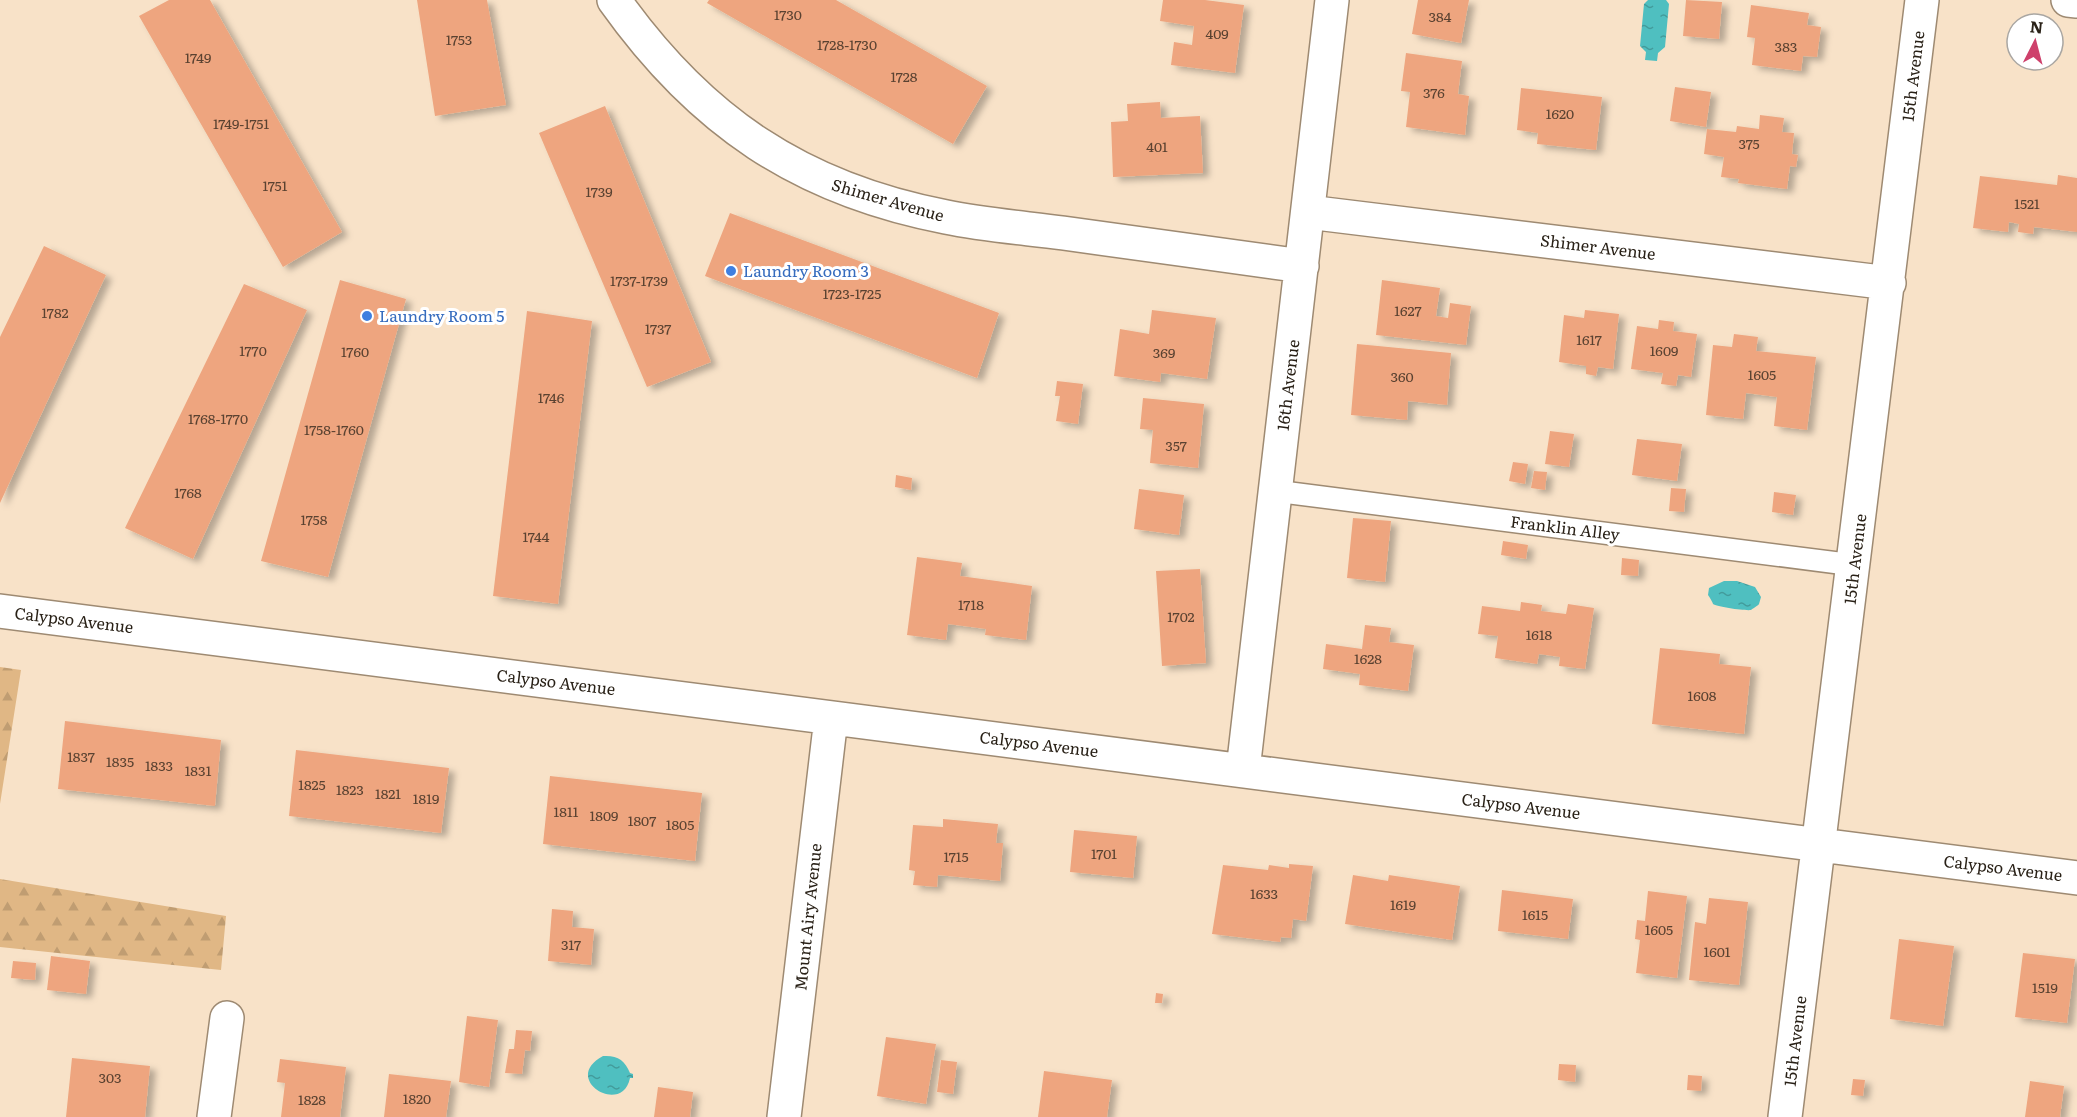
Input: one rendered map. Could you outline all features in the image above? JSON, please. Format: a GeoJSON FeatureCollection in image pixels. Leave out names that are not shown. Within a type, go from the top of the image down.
{"type":"FeatureCollection","features":[{"type":"Feature","properties":{"kind":"street","name":"Shimer Avenue"},"geometry":{"type":"LineString","coordinates":[[614,0],[637,32],[685,86],[714,113],[753,142],[824,181],[886,202],[946,217],[1302,266]]}},
{"type":"Feature","properties":{"kind":"street","name":"16th Avenue"},"geometry":{"type":"LineString","coordinates":[[1243,770],[1332,0]]}},
{"type":"Feature","properties":{"kind":"street","name":"15th Avenue"},"geometry":{"type":"LineString","coordinates":[[1785,1117],[1922,0]]}},
{"type":"Feature","properties":{"kind":"street"},"geometry":{"type":"LineString","coordinates":[[2068,0],[2077,1]]}},
{"type":"Feature","properties":{"kind":"street","name":"Shimer Avenue"},"geometry":{"type":"LineString","coordinates":[[1308,212],[1889,283]]}},
{"type":"Feature","properties":{"kind":"street","name":"Calypso Avenue"},"geometry":{"type":"LineString","coordinates":[[0,611],[2077,878]]}},
{"type":"Feature","properties":{"kind":"street","name":"Mount Airy Avenue"},"geometry":{"type":"LineString","coordinates":[[784,1117],[831,718]]}},
{"type":"Feature","properties":{"kind":"street"},"geometry":{"type":"LineString","coordinates":[[214,1117],[227,1018]]}},
{"type":"Feature","properties":{"kind":"lane","name":"Franklin Alley"},"geometry":{"type":"LineString","coordinates":[[1275,491],[1854,565]]}},
{"type":"Feature","properties":{"kind":"green space"},"geometry":{"type":"Polygon","coordinates":[[[0,667],[21,670],[0,804],[0,667]]]}},
{"type":"Feature","properties":{"kind":"green space"},"geometry":{"type":"Polygon","coordinates":[[[0,879],[226,916],[221,970],[0,947],[0,879]]]}},
{"type":"Feature","properties":{"kind":"water"},"geometry":{"type":"Polygon","coordinates":[[[1648,0],[1666,0],[1669,4],[1665,47],[1658,53],[1657,61],[1645,60],[1646,52],[1640,46],[1644,4],[1648,0]]]}},
{"type":"Feature","properties":{"kind":"water"},"geometry":{"type":"Polygon","coordinates":[[[1724,581],[1737,581],[1755,587],[1761,597],[1759,605],[1748,610],[1713,604],[1708,595],[1709,588],[1724,581]]]}},
{"type":"Feature","properties":{"kind":"water"},"geometry":{"type":"Polygon","coordinates":[[[603,1056],[620,1059],[633,1074],[633,1078],[630,1078],[625,1089],[616,1094],[607,1094],[597,1090],[588,1075],[591,1065],[603,1056]]]}},
{"type":"Feature","properties":{"kind":"building"},"geometry":{"type":"Polygon","coordinates":[[[169,0],[210,0],[342,232],[283,267],[139,16],[169,0]]]}},
{"type":"Feature","properties":{"kind":"building"},"geometry":{"type":"Polygon","coordinates":[[[417,0],[487,0],[506,105],[435,116],[417,0]]]}},
{"type":"Feature","properties":{"kind":"building"},"geometry":{"type":"Polygon","coordinates":[[[709,0],[836,0],[987,86],[953,144],[707,3],[709,0]]]}},
{"type":"Feature","properties":{"kind":"building"},"geometry":{"type":"Polygon","coordinates":[[[1163,0],[1205,0],[1244,5],[1235,73],[1171,65],[1174,42],[1192,45],[1194,26],[1160,21],[1163,0]]]}},
{"type":"Feature","properties":{"kind":"building"},"geometry":{"type":"Polygon","coordinates":[[[1418,0],[1469,0],[1461,43],[1412,34],[1418,0]]]}},
{"type":"Feature","properties":{"kind":"building"},"geometry":{"type":"Polygon","coordinates":[[[1686,0],[1722,2],[1719,39],[1683,36],[1686,0]]]}},
{"type":"Feature","properties":{"kind":"building"},"geometry":{"type":"Polygon","coordinates":[[[1751,5],[1809,13],[1807,25],[1821,27],[1817,57],[1803,56],[1801,71],[1752,65],[1755,38],[1747,37],[1751,5]]]}},
{"type":"Feature","properties":{"kind":"building"},"geometry":{"type":"Polygon","coordinates":[[[1406,53],[1462,61],[1458,94],[1469,96],[1465,135],[1406,127],[1410,92],[1401,91],[1406,53]]]}},
{"type":"Feature","properties":{"kind":"building"},"geometry":{"type":"Polygon","coordinates":[[[1675,87],[1711,92],[1706,127],[1670,121],[1675,87]]]}},
{"type":"Feature","properties":{"kind":"building"},"geometry":{"type":"Polygon","coordinates":[[[1521,88],[1602,97],[1596,150],[1537,144],[1538,133],[1517,130],[1521,88]]]}},
{"type":"Feature","properties":{"kind":"building"},"geometry":{"type":"Polygon","coordinates":[[[1160,102],[1161,118],[1200,116],[1203,173],[1113,177],[1111,122],[1128,121],[1127,104],[1160,102]]]}},
{"type":"Feature","properties":{"kind":"building"},"geometry":{"type":"Polygon","coordinates":[[[605,106],[711,362],[647,387],[539,133],[605,106]]]}},
{"type":"Feature","properties":{"kind":"building"},"geometry":{"type":"Polygon","coordinates":[[[1760,115],[1784,118],[1782,132],[1794,133],[1792,154],[1798,155],[1796,167],[1790,166],[1787,189],[1738,183],[1739,179],[1721,177],[1724,157],[1704,154],[1707,129],[1736,132],[1737,126],[1759,129],[1760,115]]]}},
{"type":"Feature","properties":{"kind":"building"},"geometry":{"type":"Polygon","coordinates":[[[2058,175],[2077,178],[2077,232],[2034,227],[2033,234],[2018,232],[2019,224],[2009,222],[2008,232],[1973,228],[1980,176],[2057,185],[2058,175]]]}},
{"type":"Feature","properties":{"kind":"building"},"geometry":{"type":"Polygon","coordinates":[[[730,213],[999,313],[977,378],[705,276],[730,213]]]}},
{"type":"Feature","properties":{"kind":"building"},"geometry":{"type":"Polygon","coordinates":[[[44,246],[106,275],[0,503],[0,337],[44,246]]]}},
{"type":"Feature","properties":{"kind":"building"},"geometry":{"type":"Polygon","coordinates":[[[340,280],[406,299],[328,577],[261,561],[340,280]]]}},
{"type":"Feature","properties":{"kind":"building"},"geometry":{"type":"Polygon","coordinates":[[[1382,280],[1440,288],[1436,316],[1448,318],[1450,303],[1471,306],[1466,345],[1376,335],[1382,280]]]}},
{"type":"Feature","properties":{"kind":"building"},"geometry":{"type":"Polygon","coordinates":[[[244,284],[307,310],[193,559],[125,528],[244,284]]]}},
{"type":"Feature","properties":{"kind":"building"},"geometry":{"type":"Polygon","coordinates":[[[1152,310],[1216,318],[1207,379],[1161,373],[1160,382],[1114,376],[1120,329],[1149,334],[1152,310]]]}},
{"type":"Feature","properties":{"kind":"building"},"geometry":{"type":"Polygon","coordinates":[[[1585,310],[1619,314],[1613,369],[1598,367],[1596,376],[1586,374],[1586,366],[1559,362],[1564,315],[1584,318],[1585,310]]]}},
{"type":"Feature","properties":{"kind":"building"},"geometry":{"type":"Polygon","coordinates":[[[527,311],[592,321],[558,604],[493,596],[527,311]]]}},
{"type":"Feature","properties":{"kind":"building"},"geometry":{"type":"Polygon","coordinates":[[[1659,320],[1674,322],[1673,331],[1697,334],[1691,377],[1678,375],[1676,386],[1661,384],[1663,373],[1631,369],[1637,326],[1658,329],[1659,320]]]}},
{"type":"Feature","properties":{"kind":"building"},"geometry":{"type":"Polygon","coordinates":[[[1734,334],[1758,337],[1756,351],[1816,357],[1807,430],[1774,426],[1777,397],[1746,393],[1743,419],[1706,415],[1713,345],[1732,347],[1734,334]]]}},
{"type":"Feature","properties":{"kind":"building"},"geometry":{"type":"Polygon","coordinates":[[[1357,344],[1451,353],[1447,405],[1408,401],[1407,420],[1351,415],[1357,344]]]}},
{"type":"Feature","properties":{"kind":"building"},"geometry":{"type":"Polygon","coordinates":[[[1057,381],[1083,384],[1078,424],[1056,421],[1060,396],[1055,396],[1057,381]]]}},
{"type":"Feature","properties":{"kind":"building"},"geometry":{"type":"Polygon","coordinates":[[[1143,398],[1204,404],[1198,468],[1150,463],[1153,430],[1140,429],[1143,398]]]}},
{"type":"Feature","properties":{"kind":"building"},"geometry":{"type":"Polygon","coordinates":[[[1550,431],[1574,434],[1569,467],[1545,464],[1550,431]]]}},
{"type":"Feature","properties":{"kind":"building"},"geometry":{"type":"Polygon","coordinates":[[[1637,439],[1682,444],[1677,481],[1632,475],[1637,439]]]}},
{"type":"Feature","properties":{"kind":"building"},"geometry":{"type":"Polygon","coordinates":[[[1513,462],[1528,464],[1525,484],[1509,481],[1513,462]]]}},
{"type":"Feature","properties":{"kind":"building"},"geometry":{"type":"Polygon","coordinates":[[[1534,471],[1547,472],[1545,490],[1531,488],[1534,471]]]}},
{"type":"Feature","properties":{"kind":"building"},"geometry":{"type":"Polygon","coordinates":[[[896,475],[912,478],[911,490],[895,487],[896,475]]]}},
{"type":"Feature","properties":{"kind":"building"},"geometry":{"type":"Polygon","coordinates":[[[1671,488],[1686,489],[1684,512],[1669,511],[1671,488]]]}},
{"type":"Feature","properties":{"kind":"building"},"geometry":{"type":"Polygon","coordinates":[[[1139,489],[1184,495],[1179,535],[1134,529],[1139,489]]]}},
{"type":"Feature","properties":{"kind":"building"},"geometry":{"type":"Polygon","coordinates":[[[1774,492],[1796,495],[1793,515],[1772,512],[1774,492]]]}},
{"type":"Feature","properties":{"kind":"building"},"geometry":{"type":"Polygon","coordinates":[[[1353,518],[1391,521],[1385,582],[1347,578],[1353,518]]]}},
{"type":"Feature","properties":{"kind":"building"},"geometry":{"type":"Polygon","coordinates":[[[1503,541],[1528,545],[1526,559],[1501,555],[1503,541]]]}},
{"type":"Feature","properties":{"kind":"building"},"geometry":{"type":"Polygon","coordinates":[[[917,557],[962,563],[960,576],[1032,586],[1026,640],[985,635],[986,629],[948,624],[946,640],[907,635],[917,557]]]}},
{"type":"Feature","properties":{"kind":"building"},"geometry":{"type":"Polygon","coordinates":[[[1622,558],[1639,560],[1638,576],[1621,575],[1622,558]]]}},
{"type":"Feature","properties":{"kind":"building"},"geometry":{"type":"Polygon","coordinates":[[[1200,569],[1206,663],[1162,666],[1156,571],[1200,569]]]}},
{"type":"Feature","properties":{"kind":"building"},"geometry":{"type":"Polygon","coordinates":[[[1521,602],[1542,605],[1541,611],[1566,614],[1568,604],[1594,608],[1585,669],[1559,666],[1560,657],[1539,654],[1537,664],[1495,658],[1498,636],[1478,634],[1482,606],[1520,611],[1521,602]]]}},
{"type":"Feature","properties":{"kind":"building"},"geometry":{"type":"Polygon","coordinates":[[[1365,625],[1391,628],[1389,642],[1414,645],[1408,691],[1359,685],[1360,674],[1323,669],[1326,644],[1362,649],[1365,625]]]}},
{"type":"Feature","properties":{"kind":"building"},"geometry":{"type":"Polygon","coordinates":[[[1660,648],[1720,654],[1719,664],[1751,667],[1744,734],[1652,724],[1660,648]]]}},
{"type":"Feature","properties":{"kind":"building"},"geometry":{"type":"Polygon","coordinates":[[[65,721],[221,740],[215,806],[58,789],[65,721]]]}},
{"type":"Feature","properties":{"kind":"building"},"geometry":{"type":"Polygon","coordinates":[[[296,750],[449,768],[441,833],[289,816],[296,750]]]}},
{"type":"Feature","properties":{"kind":"building"},"geometry":{"type":"Polygon","coordinates":[[[550,776],[702,793],[695,861],[543,844],[550,776]]]}},
{"type":"Feature","properties":{"kind":"building"},"geometry":{"type":"Polygon","coordinates":[[[943,819],[998,824],[996,843],[1003,843],[1000,881],[938,875],[937,887],[913,885],[915,871],[909,870],[913,825],[943,827],[943,819]]]}},
{"type":"Feature","properties":{"kind":"building"},"geometry":{"type":"Polygon","coordinates":[[[1074,830],[1137,836],[1133,878],[1070,872],[1074,830]]]}},
{"type":"Feature","properties":{"kind":"building"},"geometry":{"type":"Polygon","coordinates":[[[1289,864],[1313,866],[1306,921],[1293,919],[1291,938],[1281,937],[1280,942],[1212,934],[1223,865],[1268,870],[1269,865],[1289,868],[1289,864]]]}},
{"type":"Feature","properties":{"kind":"building"},"geometry":{"type":"Polygon","coordinates":[[[1353,875],[1388,881],[1389,875],[1460,886],[1452,940],[1345,924],[1353,875]]]}},
{"type":"Feature","properties":{"kind":"building"},"geometry":{"type":"Polygon","coordinates":[[[1502,890],[1573,899],[1568,939],[1498,931],[1502,890]]]}},
{"type":"Feature","properties":{"kind":"building"},"geometry":{"type":"Polygon","coordinates":[[[1648,891],[1687,896],[1677,978],[1636,973],[1640,940],[1635,939],[1637,920],[1645,921],[1648,891]]]}},
{"type":"Feature","properties":{"kind":"building"},"geometry":{"type":"Polygon","coordinates":[[[1709,898],[1748,902],[1739,985],[1689,980],[1695,922],[1706,924],[1709,898]]]}},
{"type":"Feature","properties":{"kind":"building"},"geometry":{"type":"Polygon","coordinates":[[[552,909],[573,911],[572,927],[594,929],[591,965],[548,961],[552,909]]]}},
{"type":"Feature","properties":{"kind":"building"},"geometry":{"type":"Polygon","coordinates":[[[1899,939],[1954,946],[1943,1026],[1890,1019],[1899,939]]]}},
{"type":"Feature","properties":{"kind":"building"},"geometry":{"type":"Polygon","coordinates":[[[2023,953],[2075,959],[2067,1023],[2015,1017],[2023,953]]]}},
{"type":"Feature","properties":{"kind":"building"},"geometry":{"type":"Polygon","coordinates":[[[51,956],[90,961],[86,994],[47,990],[51,956]]]}},
{"type":"Feature","properties":{"kind":"building"},"geometry":{"type":"Polygon","coordinates":[[[13,961],[36,963],[35,980],[11,978],[13,961]]]}},
{"type":"Feature","properties":{"kind":"building"},"geometry":{"type":"Polygon","coordinates":[[[1156,993],[1163,994],[1162,1003],[1155,1003],[1156,993]]]}},
{"type":"Feature","properties":{"kind":"building"},"geometry":{"type":"Polygon","coordinates":[[[467,1016],[498,1020],[489,1087],[459,1082],[467,1016]]]}},
{"type":"Feature","properties":{"kind":"building"},"geometry":{"type":"Polygon","coordinates":[[[516,1030],[532,1031],[530,1051],[525,1050],[522,1074],[505,1073],[509,1049],[514,1049],[516,1030]]]}},
{"type":"Feature","properties":{"kind":"building"},"geometry":{"type":"Polygon","coordinates":[[[886,1037],[936,1044],[926,1104],[877,1096],[886,1037]]]}},
{"type":"Feature","properties":{"kind":"building"},"geometry":{"type":"Polygon","coordinates":[[[72,1058],[150,1066],[145,1117],[66,1117],[72,1058]]]}},
{"type":"Feature","properties":{"kind":"building"},"geometry":{"type":"Polygon","coordinates":[[[280,1059],[346,1067],[340,1117],[281,1117],[285,1083],[277,1082],[280,1059]]]}},
{"type":"Feature","properties":{"kind":"building"},"geometry":{"type":"Polygon","coordinates":[[[941,1060],[957,1062],[953,1094],[937,1092],[941,1060]]]}},
{"type":"Feature","properties":{"kind":"building"},"geometry":{"type":"Polygon","coordinates":[[[1559,1064],[1576,1065],[1575,1082],[1558,1080],[1559,1064]]]}},
{"type":"Feature","properties":{"kind":"building"},"geometry":{"type":"Polygon","coordinates":[[[1044,1071],[1112,1080],[1107,1117],[1038,1117],[1044,1071]]]}},
{"type":"Feature","properties":{"kind":"building"},"geometry":{"type":"Polygon","coordinates":[[[389,1074],[451,1081],[446,1117],[384,1117],[389,1074]]]}},
{"type":"Feature","properties":{"kind":"building"},"geometry":{"type":"Polygon","coordinates":[[[1688,1075],[1702,1076],[1701,1091],[1687,1090],[1688,1075]]]}},
{"type":"Feature","properties":{"kind":"building"},"geometry":{"type":"Polygon","coordinates":[[[1853,1079],[1865,1080],[1863,1096],[1851,1095],[1853,1079]]]}},
{"type":"Feature","properties":{"kind":"building"},"geometry":{"type":"Polygon","coordinates":[[[2030,1081],[2064,1086],[2060,1117],[2025,1117],[2030,1081]]]}},
{"type":"Feature","properties":{"kind":"building"},"geometry":{"type":"Polygon","coordinates":[[[658,1087],[693,1092],[690,1117],[654,1117],[658,1087]]]}},
{"type":"Feature","properties":{"kind":"place","name":"Laundry Room 3"},"geometry":{"type":"Point","coordinates":[731,271]}},
{"type":"Feature","properties":{"kind":"place","name":"Laundry Room 5"},"geometry":{"type":"Point","coordinates":[367,316]}}]}
